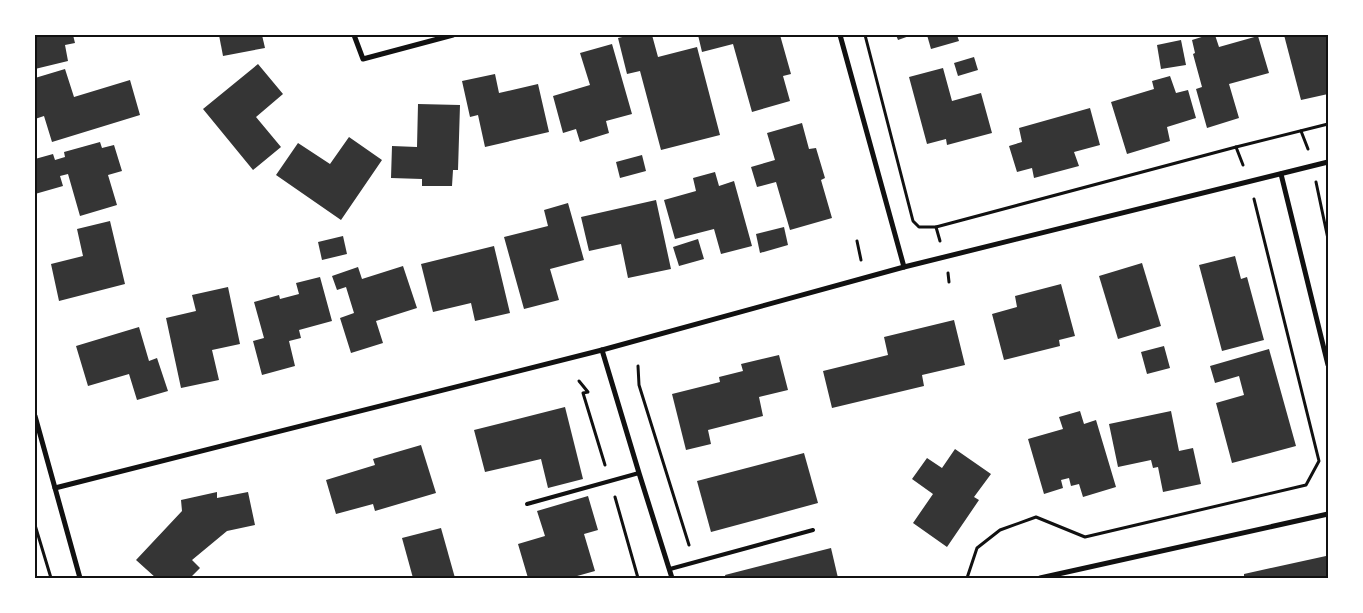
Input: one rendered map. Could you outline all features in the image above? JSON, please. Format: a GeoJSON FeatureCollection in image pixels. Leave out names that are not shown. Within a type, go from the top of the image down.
{"type":"FeatureCollection","features":[{"type":"Feature","properties":{"kind":"street"},"geometry":{"type":"LineString","coordinates":[[354,35],[363,59],[453,35]]}},
{"type":"Feature","properties":{"kind":"street"},"geometry":{"type":"LineString","coordinates":[[840,35],[904,267]]}},
{"type":"Feature","properties":{"kind":"street"},"geometry":{"type":"LineString","coordinates":[[55,488],[602,350],[904,267],[1328,162]]}},
{"type":"Feature","properties":{"kind":"street"},"geometry":{"type":"LineString","coordinates":[[1281,174],[1328,365]]}},
{"type":"Feature","properties":{"kind":"street"},"geometry":{"type":"LineString","coordinates":[[602,350],[672,578]]}},
{"type":"Feature","properties":{"kind":"street"},"geometry":{"type":"LineString","coordinates":[[35,416],[80,578]]}},
{"type":"Feature","properties":{"kind":"street"},"geometry":{"type":"LineString","coordinates":[[1040,578],[1328,514]]}},
{"type":"Feature","properties":{"kind":"lane"},"geometry":{"type":"LineString","coordinates":[[527,504],[639,473]]}},
{"type":"Feature","properties":{"kind":"lane"},"geometry":{"type":"LineString","coordinates":[[670,569],[813,530]]}},
{"type":"Feature","properties":{"kind":"path"},"geometry":{"type":"LineString","coordinates":[[865,35],[913,220],[919,227],[936,227],[1328,124]]}},
{"type":"Feature","properties":{"kind":"path"},"geometry":{"type":"LineString","coordinates":[[1317,194],[1328,239]]}},
{"type":"Feature","properties":{"kind":"path"},"geometry":{"type":"LineString","coordinates":[[967,578],[977,548],[1000,530],[1036,517],[1085,536],[1306,485],[1318,460],[1256,206]]}},
{"type":"Feature","properties":{"kind":"path"},"geometry":{"type":"LineString","coordinates":[[638,366],[639,385],[694,562]]}},
{"type":"Feature","properties":{"kind":"path"},"geometry":{"type":"LineString","coordinates":[[35,525],[51,578]]}},
{"type":"Feature","properties":{"kind":"building"},"geometry":{"type":"Polygon","coordinates":[[[35,35],[73,35],[75,43],[65,45],[68,61],[35,69],[35,35]]]}},
{"type":"Feature","properties":{"kind":"building"},"geometry":{"type":"Polygon","coordinates":[[[219,35],[262,35],[265,48],[223,56],[219,35]]]}},
{"type":"Feature","properties":{"kind":"building"},"geometry":{"type":"Polygon","coordinates":[[[631,35],[652,35],[658,57],[697,47],[720,135],[661,150],[640,71],[627,74],[618,38],[631,35]]]}},
{"type":"Feature","properties":{"kind":"building"},"geometry":{"type":"Polygon","coordinates":[[[698,35],[780,35],[791,74],[783,76],[790,101],[752,112],[733,44],[702,52],[698,35]]]}},
{"type":"Feature","properties":{"kind":"building"},"geometry":{"type":"Polygon","coordinates":[[[896,35],[912,35],[898,40],[896,35]]]}},
{"type":"Feature","properties":{"kind":"building"},"geometry":{"type":"Polygon","coordinates":[[[927,35],[957,35],[959,41],[931,49],[927,35]]]}},
{"type":"Feature","properties":{"kind":"building"},"geometry":{"type":"Polygon","coordinates":[[[1215,35],[1219,47],[1258,36],[1269,73],[1229,84],[1239,118],[1207,128],[1196,89],[1202,87],[1193,54],[1195,53],[1192,40],[1215,35]]]}},
{"type":"Feature","properties":{"kind":"building"},"geometry":{"type":"Polygon","coordinates":[[[1284,35],[1328,35],[1328,94],[1301,100],[1284,35]]]}},
{"type":"Feature","properties":{"kind":"building"},"geometry":{"type":"Polygon","coordinates":[[[1181,40],[1186,65],[1161,69],[1157,45],[1181,40]]]}},
{"type":"Feature","properties":{"kind":"building"},"geometry":{"type":"Polygon","coordinates":[[[612,44],[632,114],[606,121],[609,133],[580,142],[576,129],[563,133],[553,96],[590,85],[580,53],[612,44]]]}},
{"type":"Feature","properties":{"kind":"building"},"geometry":{"type":"Polygon","coordinates":[[[974,57],[978,70],[958,76],[954,63],[974,57]]]}},
{"type":"Feature","properties":{"kind":"building"},"geometry":{"type":"Polygon","coordinates":[[[258,64],[283,94],[256,117],[281,147],[253,170],[203,109],[258,64]]]}},
{"type":"Feature","properties":{"kind":"building"},"geometry":{"type":"Polygon","coordinates":[[[943,68],[952,101],[981,93],[992,133],[947,145],[946,139],[927,144],[909,77],[943,68]]]}},
{"type":"Feature","properties":{"kind":"building"},"geometry":{"type":"Polygon","coordinates":[[[65,69],[74,97],[130,80],[140,115],[52,142],[44,116],[35,119],[35,78],[65,69]]]}},
{"type":"Feature","properties":{"kind":"building"},"geometry":{"type":"Polygon","coordinates":[[[495,74],[499,93],[538,84],[549,132],[485,147],[478,115],[470,117],[462,81],[495,74]]]}},
{"type":"Feature","properties":{"kind":"building"},"geometry":{"type":"Polygon","coordinates":[[[1170,76],[1176,93],[1188,90],[1196,118],[1167,127],[1170,141],[1127,154],[1111,102],[1154,89],[1152,81],[1170,76]]]}},
{"type":"Feature","properties":{"kind":"building"},"geometry":{"type":"Polygon","coordinates":[[[418,104],[460,105],[458,170],[453,170],[452,186],[422,186],[422,179],[391,178],[392,146],[417,147],[418,104]]]}},
{"type":"Feature","properties":{"kind":"building"},"geometry":{"type":"Polygon","coordinates":[[[1090,108],[1100,145],[1074,152],[1079,166],[1034,178],[1032,168],[1017,172],[1009,146],[1022,142],[1019,128],[1090,108]]]}},
{"type":"Feature","properties":{"kind":"building"},"geometry":{"type":"Polygon","coordinates":[[[802,123],[809,149],[816,148],[825,178],[821,180],[832,218],[790,230],[776,182],[757,187],[751,167],[775,160],[767,133],[802,123]]]}},
{"type":"Feature","properties":{"kind":"building"},"geometry":{"type":"Polygon","coordinates":[[[349,137],[382,160],[341,220],[276,175],[298,143],[330,164],[349,137]]]}},
{"type":"Feature","properties":{"kind":"building"},"geometry":{"type":"Polygon","coordinates":[[[100,142],[102,148],[114,145],[122,171],[108,175],[117,205],[80,216],[68,174],[60,176],[63,186],[35,194],[35,159],[53,154],[55,160],[65,157],[64,152],[100,142]]]}},
{"type":"Feature","properties":{"kind":"building"},"geometry":{"type":"Polygon","coordinates":[[[642,155],[646,171],[620,178],[616,162],[642,155]]]}},
{"type":"Feature","properties":{"kind":"building"},"geometry":{"type":"Polygon","coordinates":[[[715,172],[719,186],[734,181],[752,246],[721,254],[714,229],[675,239],[664,200],[696,191],[693,178],[715,172]]]}},
{"type":"Feature","properties":{"kind":"building"},"geometry":{"type":"Polygon","coordinates":[[[656,200],[671,269],[628,278],[621,244],[589,251],[581,217],[656,200]]]}},
{"type":"Feature","properties":{"kind":"building"},"geometry":{"type":"Polygon","coordinates":[[[568,203],[584,260],[550,269],[559,300],[524,309],[504,237],[548,226],[544,210],[568,203]]]}},
{"type":"Feature","properties":{"kind":"building"},"geometry":{"type":"Polygon","coordinates":[[[110,221],[125,284],[59,301],[51,264],[83,256],[77,229],[110,221]]]}},
{"type":"Feature","properties":{"kind":"building"},"geometry":{"type":"Polygon","coordinates":[[[784,227],[788,245],[760,253],[756,234],[784,227]]]}},
{"type":"Feature","properties":{"kind":"building"},"geometry":{"type":"Polygon","coordinates":[[[343,236],[347,254],[322,260],[318,242],[343,236]]]}},
{"type":"Feature","properties":{"kind":"building"},"geometry":{"type":"Polygon","coordinates":[[[698,239],[704,259],[679,266],[673,247],[698,239]]]}},
{"type":"Feature","properties":{"kind":"building"},"geometry":{"type":"Polygon","coordinates":[[[494,246],[510,313],[475,321],[471,303],[433,312],[421,264],[494,246]]]}},
{"type":"Feature","properties":{"kind":"building"},"geometry":{"type":"Polygon","coordinates":[[[1235,256],[1241,279],[1247,277],[1264,340],[1222,351],[1199,265],[1235,256]]]}},
{"type":"Feature","properties":{"kind":"building"},"geometry":{"type":"Polygon","coordinates":[[[1142,263],[1161,326],[1118,339],[1099,276],[1142,263]]]}},
{"type":"Feature","properties":{"kind":"building"},"geometry":{"type":"Polygon","coordinates":[[[403,266],[417,308],[376,321],[383,343],[351,353],[340,318],[354,313],[346,287],[337,290],[332,276],[358,267],[362,279],[403,266]]]}},
{"type":"Feature","properties":{"kind":"building"},"geometry":{"type":"Polygon","coordinates":[[[320,277],[332,321],[299,330],[301,338],[289,341],[295,366],[262,375],[253,341],[264,338],[254,302],[279,295],[280,299],[299,294],[296,283],[320,277]]]}},
{"type":"Feature","properties":{"kind":"building"},"geometry":{"type":"Polygon","coordinates":[[[1061,284],[1075,336],[1059,340],[1060,346],[1004,360],[992,314],[1017,307],[1015,296],[1061,284]]]}},
{"type":"Feature","properties":{"kind":"building"},"geometry":{"type":"Polygon","coordinates":[[[228,287],[240,344],[212,350],[219,380],[181,388],[166,318],[196,311],[192,295],[228,287]]]}},
{"type":"Feature","properties":{"kind":"building"},"geometry":{"type":"Polygon","coordinates":[[[954,320],[965,365],[922,375],[924,386],[832,408],[823,371],[888,355],[884,337],[954,320]]]}},
{"type":"Feature","properties":{"kind":"building"},"geometry":{"type":"Polygon","coordinates":[[[139,327],[149,361],[157,358],[168,391],[137,400],[129,374],[88,386],[76,346],[139,327]]]}},
{"type":"Feature","properties":{"kind":"building"},"geometry":{"type":"Polygon","coordinates":[[[1164,346],[1170,368],[1147,374],[1141,352],[1164,346]]]}},
{"type":"Feature","properties":{"kind":"building"},"geometry":{"type":"Polygon","coordinates":[[[1269,349],[1296,446],[1232,463],[1216,403],[1244,395],[1239,376],[1215,383],[1210,366],[1269,349]]]}},
{"type":"Feature","properties":{"kind":"building"},"geometry":{"type":"Polygon","coordinates":[[[779,355],[788,390],[759,397],[763,416],[708,430],[711,444],[686,450],[672,394],[720,382],[719,377],[743,371],[741,364],[779,355]]]}},
{"type":"Feature","properties":{"kind":"building"},"geometry":{"type":"Polygon","coordinates":[[[565,407],[583,479],[548,488],[541,459],[485,472],[474,430],[565,407]]]}},
{"type":"Feature","properties":{"kind":"building"},"geometry":{"type":"Polygon","coordinates":[[[1080,411],[1084,424],[1096,420],[1116,487],[1083,497],[1079,484],[1071,486],[1069,478],[1061,480],[1063,488],[1044,494],[1028,439],[1063,429],[1059,417],[1080,411]]]}},
{"type":"Feature","properties":{"kind":"building"},"geometry":{"type":"Polygon","coordinates":[[[1171,411],[1179,451],[1193,448],[1201,484],[1163,492],[1158,467],[1153,468],[1151,460],[1118,467],[1109,424],[1171,411]]]}},
{"type":"Feature","properties":{"kind":"building"},"geometry":{"type":"Polygon","coordinates":[[[421,445],[436,493],[375,511],[373,504],[336,514],[326,480],[375,465],[373,459],[421,445]]]}},
{"type":"Feature","properties":{"kind":"building"},"geometry":{"type":"Polygon","coordinates":[[[955,449],[991,474],[974,497],[979,500],[947,547],[913,523],[933,494],[912,479],[927,458],[942,468],[955,449]]]}},
{"type":"Feature","properties":{"kind":"building"},"geometry":{"type":"Polygon","coordinates":[[[804,453],[818,503],[711,532],[697,481],[804,453]]]}},
{"type":"Feature","properties":{"kind":"building"},"geometry":{"type":"Polygon","coordinates":[[[217,492],[217,498],[248,492],[255,525],[227,531],[192,560],[200,568],[190,578],[156,578],[136,560],[182,511],[181,500],[217,492]]]}},
{"type":"Feature","properties":{"kind":"building"},"geometry":{"type":"Polygon","coordinates":[[[588,496],[598,530],[584,534],[595,571],[570,578],[528,578],[518,544],[545,536],[537,511],[588,496]]]}},
{"type":"Feature","properties":{"kind":"building"},"geometry":{"type":"Polygon","coordinates":[[[441,528],[455,578],[413,578],[402,538],[441,528]]]}},
{"type":"Feature","properties":{"kind":"building"},"geometry":{"type":"Polygon","coordinates":[[[831,548],[838,578],[726,578],[725,575],[831,548]]]}},
{"type":"Feature","properties":{"kind":"building"},"geometry":{"type":"Polygon","coordinates":[[[1326,556],[1328,578],[1244,578],[1244,574],[1326,556]]]}}]}
